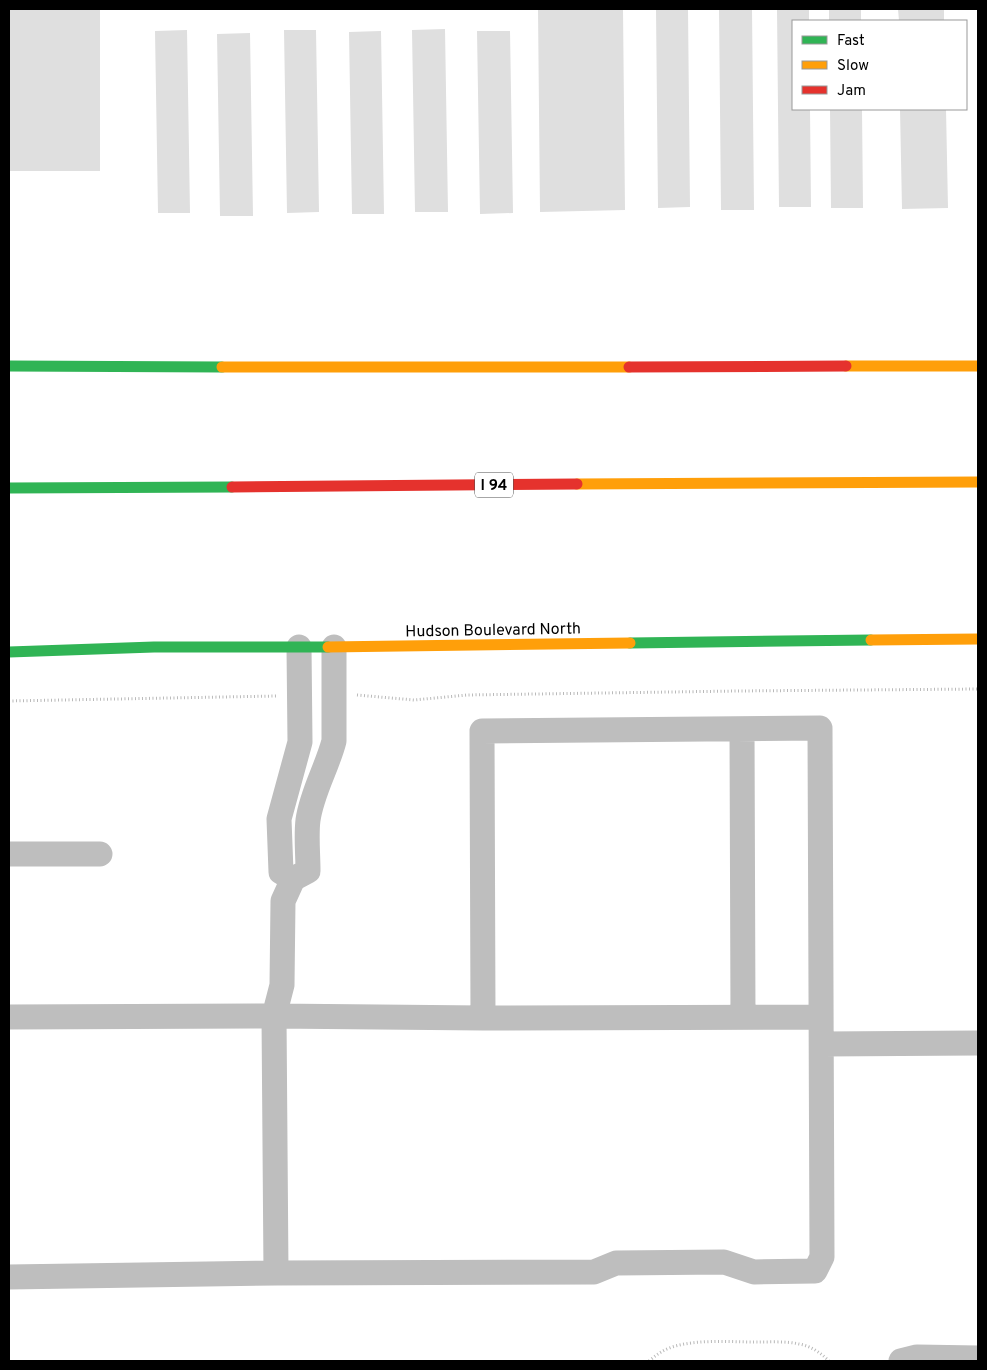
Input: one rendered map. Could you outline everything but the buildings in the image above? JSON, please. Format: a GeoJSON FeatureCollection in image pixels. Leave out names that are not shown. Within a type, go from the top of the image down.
{"type":"FeatureCollection","features":[{"type":"Feature","properties":{"kind":"main road"},"geometry":{"type":"LineString","coordinates":[[9,366],[347,368],[978,366]]}},
{"type":"Feature","properties":{"kind":"main road","name":"I 94"},"geometry":{"type":"LineString","coordinates":[[9,488],[978,482]]}},
{"type":"Feature","properties":{"kind":"main road","name":"Hudson Boulevard North"},"geometry":{"type":"LineString","coordinates":[[9,652],[154,647],[334,647],[978,639]]}},
{"type":"Feature","properties":{"kind":"street"},"geometry":{"type":"LineString","coordinates":[[293,879],[281,872],[279,819],[300,742],[299,647]]}},
{"type":"Feature","properties":{"kind":"street"},"geometry":{"type":"LineString","coordinates":[[276,1273],[274,1016],[282,985],[283,901],[293,879],[308,871],[308,820],[316,789],[334,741],[334,647]]}},
{"type":"Feature","properties":{"kind":"street"},"geometry":{"type":"LineString","coordinates":[[9,1277],[276,1273],[594,1272],[616,1263],[714,1262],[724,1262],[754,1272],[815,1271],[822,1257],[820,728],[482,731],[482,1018]]}},
{"type":"Feature","properties":{"kind":"street"},"geometry":{"type":"LineString","coordinates":[[742,729],[742,1017]]}},
{"type":"Feature","properties":{"kind":"street"},"geometry":{"type":"LineString","coordinates":[[9,854],[100,854]]}},
{"type":"Feature","properties":{"kind":"street"},"geometry":{"type":"LineString","coordinates":[[9,1017],[821,1017]]}},
{"type":"Feature","properties":{"kind":"street"},"geometry":{"type":"LineString","coordinates":[[822,1044],[978,1043]]}},
{"type":"Feature","properties":{"kind":"street"},"geometry":{"type":"LineString","coordinates":[[901,1361],[917,1357],[978,1358]]}},
{"type":"Feature","properties":{"kind":"path"},"geometry":{"type":"LineString","coordinates":[[351,695],[423,700],[467,695],[748,690],[978,690]]}},
{"type":"Feature","properties":{"kind":"path"},"geometry":{"type":"LineString","coordinates":[[9,701],[276,696]]}},
{"type":"Feature","properties":{"kind":"path"},"geometry":{"type":"LineString","coordinates":[[649,1361],[660,1352],[679,1345],[746,1342],[792,1342],[810,1347],[829,1361]]}},
{"type":"Feature","properties":{"kind":"traffic: fast"},"geometry":{"type":"LineString","coordinates":[[9,366],[222,367]]}},
{"type":"Feature","properties":{"kind":"traffic: fast"},"geometry":{"type":"LineString","coordinates":[[9,488],[232,487]]}},
{"type":"Feature","properties":{"kind":"traffic: fast"},"geometry":{"type":"LineString","coordinates":[[630,643],[871,640]]}},
{"type":"Feature","properties":{"kind":"traffic: fast"},"geometry":{"type":"LineString","coordinates":[[9,652],[154,647],[328,647]]}},
{"type":"Feature","properties":{"kind":"traffic: slow"},"geometry":{"type":"LineString","coordinates":[[846,366],[978,366]]}},
{"type":"Feature","properties":{"kind":"traffic: slow"},"geometry":{"type":"LineString","coordinates":[[222,367],[629,367]]}},
{"type":"Feature","properties":{"kind":"traffic: slow"},"geometry":{"type":"LineString","coordinates":[[577,484],[978,482]]}},
{"type":"Feature","properties":{"kind":"traffic: slow"},"geometry":{"type":"LineString","coordinates":[[871,640],[978,639]]}},
{"type":"Feature","properties":{"kind":"traffic: slow"},"geometry":{"type":"LineString","coordinates":[[328,647],[630,643]]}},
{"type":"Feature","properties":{"kind":"traffic: jam"},"geometry":{"type":"LineString","coordinates":[[629,367],[846,366]]}},
{"type":"Feature","properties":{"kind":"traffic: jam"},"geometry":{"type":"LineString","coordinates":[[232,487],[577,484]]}}]}
